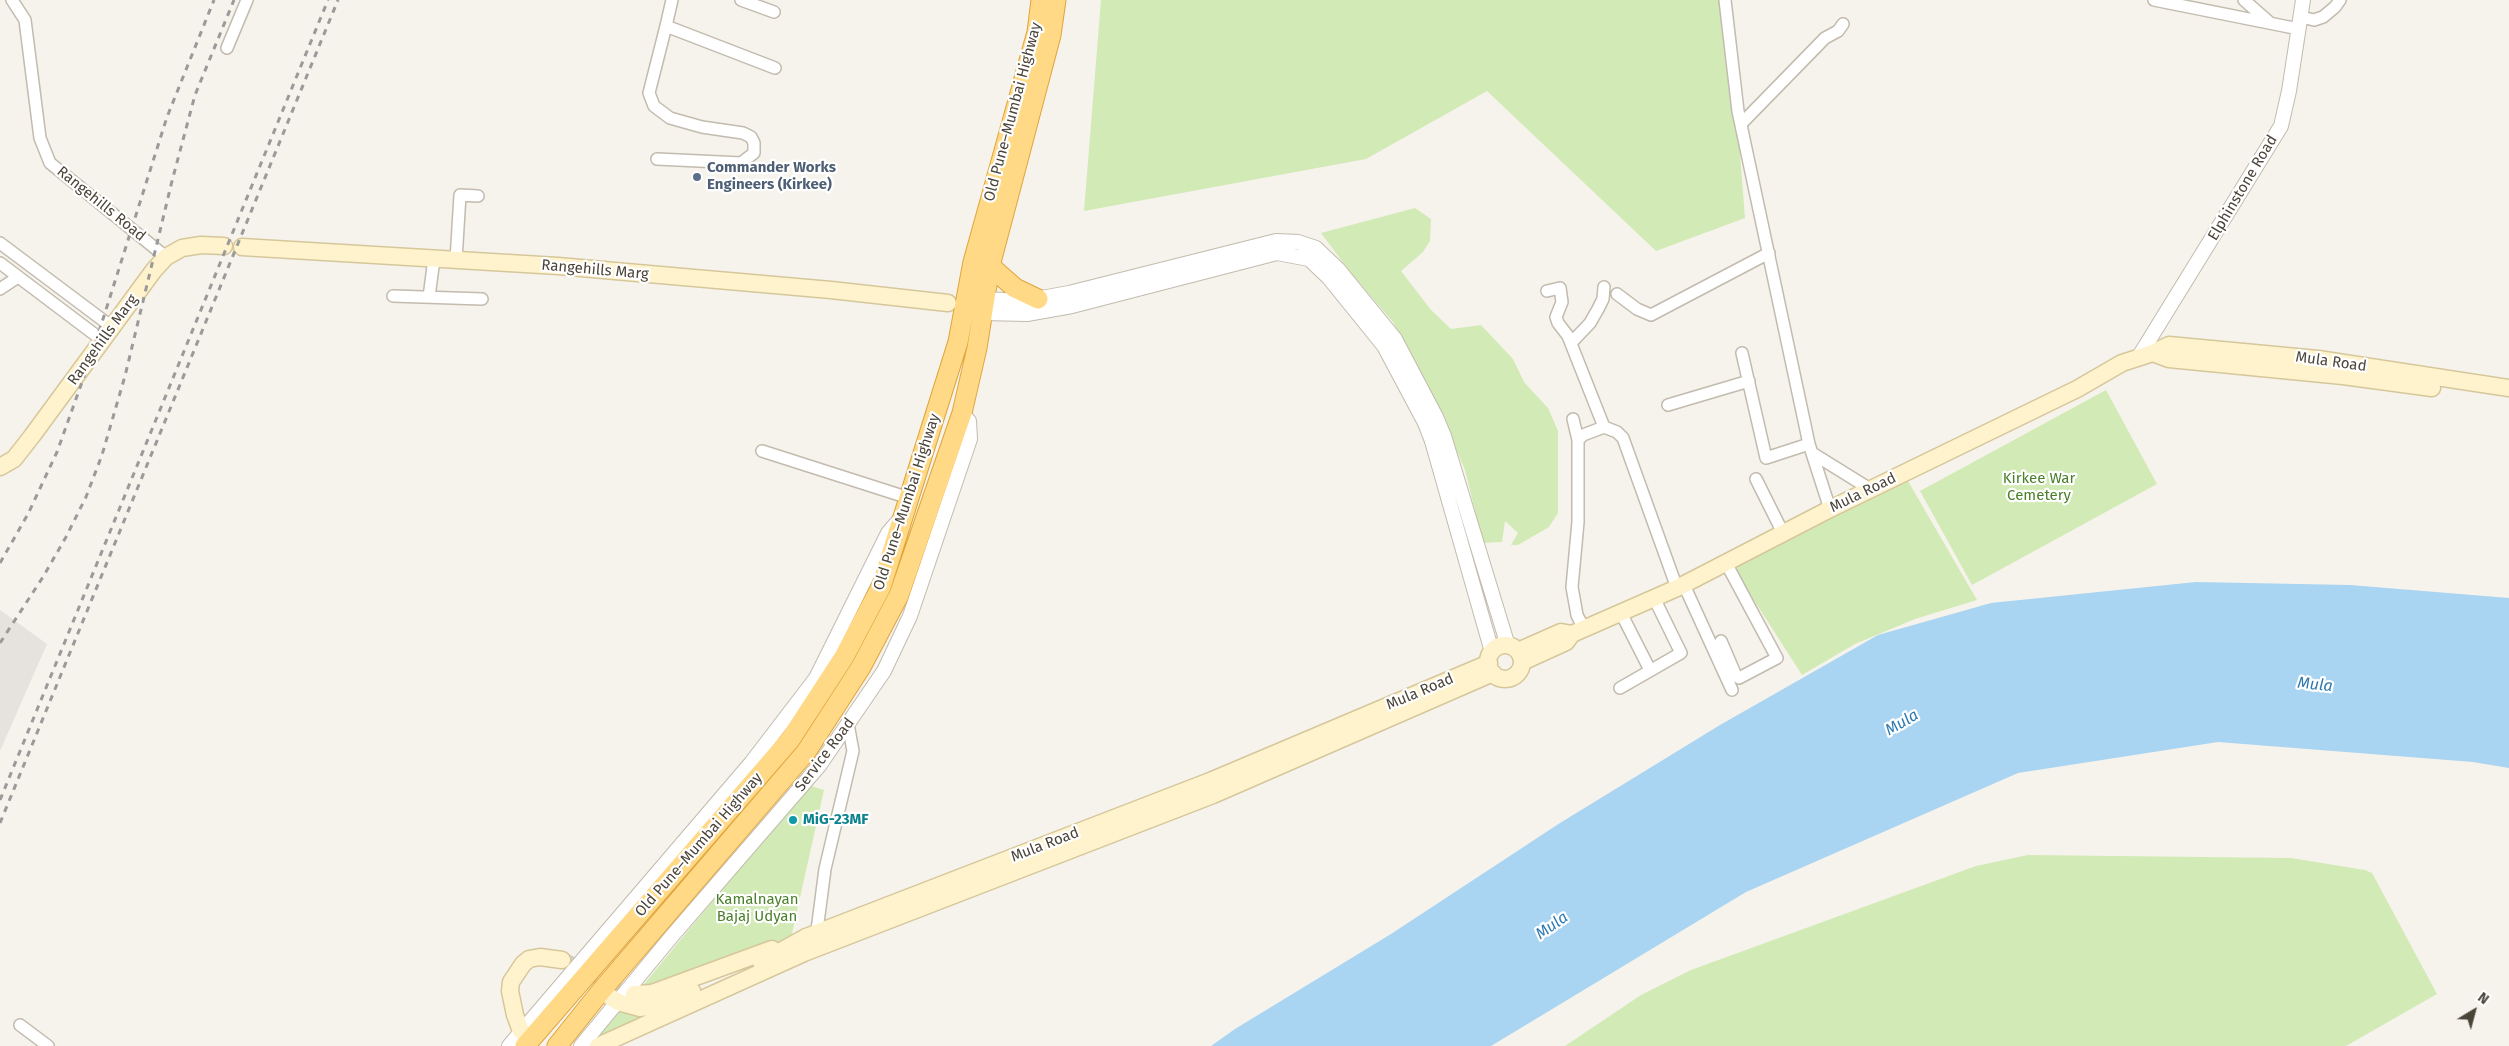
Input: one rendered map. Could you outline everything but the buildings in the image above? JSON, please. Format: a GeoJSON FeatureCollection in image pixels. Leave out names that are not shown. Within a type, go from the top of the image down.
{"type":"FeatureCollection","features":[{"type":"Feature","properties":{"kind":"highway","name":"Old Pune–Mumbai Highway"},"geometry":{"type":"LineString","coordinates":[[526,1039],[790,740],[844,657],[881,587],[958,342],[968,305],[972,262],[1037,32],[1041,0]]}},
{"type":"Feature","properties":{"kind":"highway","name":"Old Pune–Mumbai Highway"},"geometry":{"type":"LineString","coordinates":[[557,1046],[601,991],[806,752],[861,667],[899,595],[962,413],[977,348],[968,305],[990,266],[1051,35],[1056,0]]}},
{"type":"Feature","properties":{"kind":"highway"},"geometry":{"type":"LineString","coordinates":[[990,266],[1015,288],[1038,299]]}},
{"type":"Feature","properties":{"kind":"main road","name":"Rangehills Marg"},"geometry":{"type":"LineString","coordinates":[[0,467],[14,459],[166,257],[182,248],[201,245],[224,246]]}},
{"type":"Feature","properties":{"kind":"main road","name":"Rangehills Marg"},"geometry":{"type":"LineString","coordinates":[[242,247],[558,266],[831,290],[968,305]]}},
{"type":"Feature","properties":{"kind":"main road","name":"Mula Road"},"geometry":{"type":"LineString","coordinates":[[601,991],[618,1002],[640,1008],[654,1006],[763,961],[793,943],[818,932],[1210,781],[1491,662],[1497,648],[1516,653],[1566,642],[1578,632],[1681,586],[1870,489],[2077,389],[2122,364],[2146,355],[2169,359],[2290,364],[2509,388]]}},
{"type":"Feature","properties":{"kind":"main road","name":"Mula Road"},"geometry":{"type":"LineString","coordinates":[[2372,374],[2509,398]]}},
{"type":"Feature","properties":{"kind":"main road","name":"Mula Road"},"geometry":{"type":"LineString","coordinates":[[1491,662],[1498,677],[1509,678],[1518,672],[1516,653]]}},
{"type":"Feature","properties":{"kind":"main road"},"geometry":{"type":"LineString","coordinates":[[598,1046],[813,949],[1212,795],[1491,662]]}},
{"type":"Feature","properties":{"kind":"main road"},"geometry":{"type":"LineString","coordinates":[[634,994],[652,992],[793,943]]}},
{"type":"Feature","properties":{"kind":"main road"},"geometry":{"type":"LineString","coordinates":[[526,1039],[510,991],[515,973],[529,959],[540,957],[562,960]]}},
{"type":"Feature","properties":{"kind":"street","name":"Rangehills Road"},"geometry":{"type":"LineString","coordinates":[[12,0],[25,20],[40,138],[50,163],[166,257]]}},
{"type":"Feature","properties":{"kind":"street"},"geometry":{"type":"LineString","coordinates":[[227,48],[247,0]]}},
{"type":"Feature","properties":{"kind":"street"},"geometry":{"type":"LineString","coordinates":[[657,159],[741,163],[754,153],[754,143],[751,137],[743,133],[702,127],[670,118],[654,106],[649,93],[672,0]]}},
{"type":"Feature","properties":{"kind":"street"},"geometry":{"type":"LineString","coordinates":[[741,0],[774,12]]}},
{"type":"Feature","properties":{"kind":"street"},"geometry":{"type":"LineString","coordinates":[[1725,0],[1741,124],[1810,449],[1830,509]]}},
{"type":"Feature","properties":{"kind":"street"},"geometry":{"type":"LineString","coordinates":[[2154,0],[2271,24],[2300,23],[2314,20],[2335,8],[2340,0]]}},
{"type":"Feature","properties":{"kind":"street"},"geometry":{"type":"LineString","coordinates":[[2244,0],[2271,24]]}},
{"type":"Feature","properties":{"kind":"street","name":"Elphinstone Road"},"geometry":{"type":"LineString","coordinates":[[2146,355],[2281,126],[2289,91],[2303,0]]}},
{"type":"Feature","properties":{"kind":"street"},"geometry":{"type":"LineString","coordinates":[[1741,124],[1825,38],[1838,32],[1843,24]]}},
{"type":"Feature","properties":{"kind":"street"},"geometry":{"type":"LineString","coordinates":[[666,26],[775,68]]}},
{"type":"Feature","properties":{"kind":"street"},"geometry":{"type":"LineString","coordinates":[[456,260],[460,194],[478,196]]}},
{"type":"Feature","properties":{"kind":"street"},"geometry":{"type":"LineString","coordinates":[[968,305],[1038,299],[1265,242],[1288,241],[1316,248],[1338,269],[1395,339],[1436,417],[1516,653]]}},
{"type":"Feature","properties":{"kind":"street"},"geometry":{"type":"LineString","coordinates":[[0,243],[107,334]]}},
{"type":"Feature","properties":{"kind":"street"},"geometry":{"type":"LineString","coordinates":[[968,305],[1027,314],[1072,306],[1277,253],[1310,260],[1329,278],[1384,346],[1425,423],[1432,441],[1491,662]]}},
{"type":"Feature","properties":{"kind":"street"},"geometry":{"type":"LineString","coordinates":[[1617,294],[1637,309],[1650,315],[1769,253]]}},
{"type":"Feature","properties":{"kind":"street"},"geometry":{"type":"LineString","coordinates":[[429,298],[434,258]]}},
{"type":"Feature","properties":{"kind":"street"},"geometry":{"type":"LineString","coordinates":[[0,263],[18,277],[107,334]]}},
{"type":"Feature","properties":{"kind":"street"},"geometry":{"type":"LineString","coordinates":[[0,290],[18,277]]}},
{"type":"Feature","properties":{"kind":"street"},"geometry":{"type":"LineString","coordinates":[[1571,343],[1594,316],[1603,299],[1604,287]]}},
{"type":"Feature","properties":{"kind":"street"},"geometry":{"type":"LineString","coordinates":[[1547,291],[1560,288],[1562,302],[1556,318],[1571,343],[1604,427]]}},
{"type":"Feature","properties":{"kind":"street"},"geometry":{"type":"LineString","coordinates":[[393,296],[482,299]]}},
{"type":"Feature","properties":{"kind":"street"},"geometry":{"type":"LineString","coordinates":[[1742,353],[1766,458],[1810,449],[1870,489]]}},
{"type":"Feature","properties":{"kind":"street"},"geometry":{"type":"LineString","coordinates":[[1668,405],[1748,381]]}},
{"type":"Feature","properties":{"kind":"street","name":"Service Road"},"geometry":{"type":"LineString","coordinates":[[581,1046],[819,766],[884,671],[913,607],[970,439],[969,421],[962,413]]}},
{"type":"Feature","properties":{"kind":"street"},"geometry":{"type":"LineString","coordinates":[[1573,419],[1578,440],[1578,522],[1572,587],[1578,632]]}},
{"type":"Feature","properties":{"kind":"street"},"geometry":{"type":"LineString","coordinates":[[1578,440],[1583,434],[1604,427],[1624,438],[1681,586],[1732,690]]}},
{"type":"Feature","properties":{"kind":"street"},"geometry":{"type":"LineString","coordinates":[[762,451],[907,506]]}},
{"type":"Feature","properties":{"kind":"street"},"geometry":{"type":"LineString","coordinates":[[1756,479],[1783,533]]}},
{"type":"Feature","properties":{"kind":"street"},"geometry":{"type":"LineString","coordinates":[[1721,641],[1736,676],[1739,678],[1777,658],[1726,563]]}},
{"type":"Feature","properties":{"kind":"street"},"geometry":{"type":"LineString","coordinates":[[1620,688],[1681,653],[1654,598]]}},
{"type":"Feature","properties":{"kind":"street"},"geometry":{"type":"LineString","coordinates":[[1621,613],[1650,670]]}},
{"type":"Feature","properties":{"kind":"street"},"geometry":{"type":"LineString","coordinates":[[813,949],[818,932],[825,869],[853,751],[848,724]]}},
{"type":"Feature","properties":{"kind":"street"},"geometry":{"type":"LineString","coordinates":[[20,1026],[48,1046]]}},
{"type":"Feature","properties":{"kind":"street"},"geometry":{"type":"LineString","coordinates":[[509,1046],[526,1039]]}},
{"type":"Feature","properties":{"kind":"shaded area"},"geometry":{"type":"Polygon","coordinates":[[[0,610],[47,644],[0,751],[0,610]]]}},
{"type":"Feature","properties":{"kind":"green space"},"geometry":{"type":"Polygon","coordinates":[[[1101,0],[1728,0],[1745,218],[1656,251],[1487,91],[1366,159],[1084,211],[1101,0]]]}},
{"type":"Feature","properties":{"kind":"green space"},"geometry":{"type":"Polygon","coordinates":[[[1415,208],[1431,219],[1430,241],[1423,252],[1401,271],[1431,310],[1451,329],[1481,325],[1513,359],[1524,382],[1548,408],[1558,431],[1558,513],[1549,527],[1518,545],[1511,545],[1518,533],[1505,521],[1502,542],[1483,543],[1465,470],[1438,407],[1393,322],[1354,277],[1321,233],[1415,208]]]}},
{"type":"Feature","properties":{"kind":"green space","name":"Kirkee War Cemetery"},"geometry":{"type":"Polygon","coordinates":[[[2106,390],[2157,484],[1972,585],[1920,491],[2106,390]]]}},
{"type":"Feature","properties":{"kind":"green space"},"geometry":{"type":"Polygon","coordinates":[[[1908,481],[1977,600],[1915,619],[1855,644],[1802,675],[1732,566],[1834,515],[1908,481]]]}},
{"type":"Feature","properties":{"kind":"green space","name":"Kamalnayan Bajaj Udyan"},"geometry":{"type":"Polygon","coordinates":[[[808,785],[824,790],[791,938],[640,989],[808,785]]]}},
{"type":"Feature","properties":{"kind":"green space"},"geometry":{"type":"Polygon","coordinates":[[[2028,855],[2291,858],[2365,870],[2372,873],[2437,994],[2346,1046],[1565,1046],[1641,995],[1691,970],[1976,866],[2028,855]]]}},
{"type":"Feature","properties":{"kind":"green space"},"geometry":{"type":"Polygon","coordinates":[[[616,1010],[643,1015],[590,1041],[616,1010]]]}},
{"type":"Feature","properties":{"kind":"water","name":"Mula"},"geometry":{"type":"Polygon","coordinates":[[[2196,582],[2350,585],[2509,598],[2509,768],[2473,762],[2218,742],[2018,773],[1746,892],[1491,1046],[1211,1046],[1235,1029],[1391,934],[1560,823],[1720,725],[1878,635],[1991,603],[2196,582]]]}},
{"type":"Feature","properties":{"kind":"tunnel"},"geometry":{"type":"LineString","coordinates":[[562,960],[634,994]]}},
{"type":"Feature","properties":{"kind":"railway"},"geometry":{"type":"LineString","coordinates":[[0,563],[28,514],[57,452],[91,357],[167,117],[214,0]]}},
{"type":"Feature","properties":{"kind":"railway"},"geometry":{"type":"LineString","coordinates":[[0,643],[43,577],[66,537],[86,497],[102,455],[125,376],[172,181],[195,95],[234,0]]}},
{"type":"Feature","properties":{"kind":"railway"},"geometry":{"type":"LineString","coordinates":[[0,800],[328,0]]}},
{"type":"Feature","properties":{"kind":"railway"},"geometry":{"type":"LineString","coordinates":[[0,823],[338,0]]}},
{"type":"Feature","properties":{"kind":"place","name":"Commander Works Engineers (Kirkee)"},"geometry":{"type":"Point","coordinates":[697,177]}},
{"type":"Feature","properties":{"kind":"place","name":"MiG-23MF"},"geometry":{"type":"Point","coordinates":[793,820]}}]}
